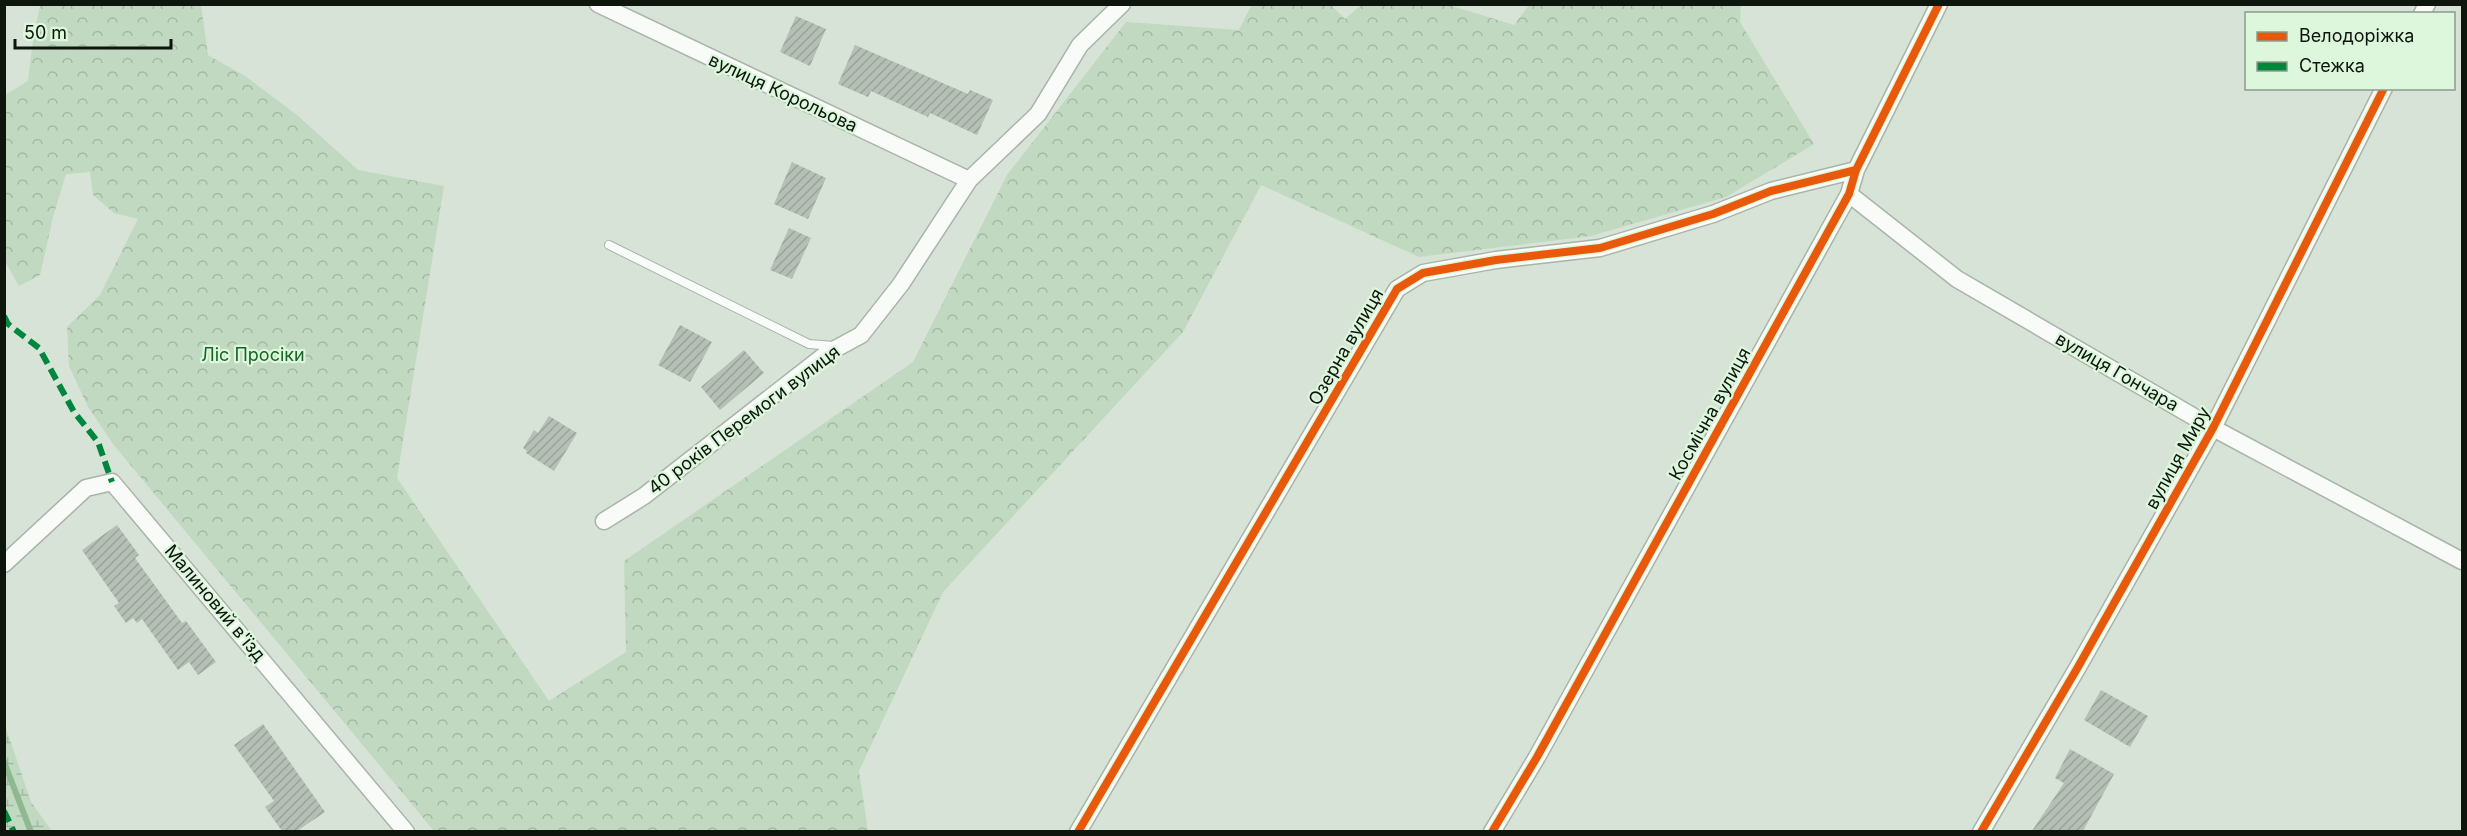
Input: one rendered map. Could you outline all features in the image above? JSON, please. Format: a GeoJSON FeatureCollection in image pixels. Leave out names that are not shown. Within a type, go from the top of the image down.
{"type":"FeatureCollection","features":[{"type":"Feature","properties":{"kind":"street","name":"вулиця Корольова"},"geometry":{"type":"LineString","coordinates":[[598,4],[969,180]]}},
{"type":"Feature","properties":{"kind":"street","name":"40 років Перемоги вулиця"},"geometry":{"type":"LineString","coordinates":[[604,521],[644,496],[826,354],[861,335],[888,301],[969,180],[1038,114],[1080,45],[1122,4]]}},
{"type":"Feature","properties":{"kind":"street","name":"Космічна вулиця"},"geometry":{"type":"LineString","coordinates":[[1492,831],[1537,757],[1849,194],[1856,170],[1939,4]]}},
{"type":"Feature","properties":{"kind":"street","name":"вулиця Миру"},"geometry":{"type":"LineString","coordinates":[[1981,831],[2084,657],[2213,428],[2383,90]]}},
{"type":"Feature","properties":{"kind":"street","name":"Озерна вулиця"},"geometry":{"type":"LineString","coordinates":[[1078,831],[1396,289],[1423,273],[1496,260],[1600,248],[1713,214],[1771,191],[1856,170]]}},
{"type":"Feature","properties":{"kind":"street","name":"вулиця Гончара"},"geometry":{"type":"LineString","coordinates":[[1849,194],[1957,279],[2213,428],[2463,561]]}},
{"type":"Feature","properties":{"kind":"street","name":"Малиновий в'їзд"},"geometry":{"type":"LineString","coordinates":[[4,564],[86,488],[112,482],[406,831]]}},
{"type":"Feature","properties":{"kind":"lane"},"geometry":{"type":"LineString","coordinates":[[609,245],[809,344],[839,346]]}},
{"type":"Feature","properties":{"kind":"green space","name":"Ліс Просіки"},"geometry":{"type":"Polygon","coordinates":[[[1252,4],[1331,5],[1345,19],[1361,5],[1449,5],[1514,25],[1529,5],[1741,5],[1740,22],[1814,144],[1726,197],[1591,236],[1419,257],[1261,185],[1183,332],[943,592],[859,771],[868,831],[434,831],[113,444],[87,405],[69,366],[67,327],[100,295],[138,219],[114,213],[93,195],[90,172],[66,174],[53,217],[40,275],[19,286],[5,261],[5,95],[28,81],[40,5],[201,5],[208,55],[245,76],[297,115],[358,170],[444,186],[397,478],[549,701],[626,652],[624,561],[913,362],[1007,175],[1126,22],[1239,30],[1252,4]]]}},
{"type":"Feature","properties":{"kind":"green space"},"geometry":{"type":"Polygon","coordinates":[[[5,725],[31,802],[52,831],[5,831],[5,725]]]}},
{"type":"Feature","properties":{"kind":"building"},"geometry":{"type":"Polygon","coordinates":[[[796,16],[826,29],[810,66],[780,52],[796,16]]]}},
{"type":"Feature","properties":{"kind":"building"},"geometry":{"type":"Polygon","coordinates":[[[855,45],[968,94],[970,90],[993,100],[977,135],[930,113],[928,117],[871,91],[868,97],[838,84],[855,45]]]}},
{"type":"Feature","properties":{"kind":"building"},"geometry":{"type":"Polygon","coordinates":[[[792,162],[826,178],[808,219],[774,204],[792,162]]]}},
{"type":"Feature","properties":{"kind":"building"},"geometry":{"type":"Polygon","coordinates":[[[789,228],[811,238],[792,279],[770,270],[789,228]]]}},
{"type":"Feature","properties":{"kind":"building"},"geometry":{"type":"Polygon","coordinates":[[[680,325],[712,342],[690,382],[658,365],[680,325]]]}},
{"type":"Feature","properties":{"kind":"building"},"geometry":{"type":"Polygon","coordinates":[[[744,350],[764,373],[720,410],[701,387],[744,350]]]}},
{"type":"Feature","properties":{"kind":"building"},"geometry":{"type":"Polygon","coordinates":[[[549,416],[577,433],[554,471],[526,453],[527,451],[523,448],[534,430],[538,433],[549,416]]]}},
{"type":"Feature","properties":{"kind":"building"},"geometry":{"type":"Polygon","coordinates":[[[117,525],[139,555],[135,558],[182,623],[186,621],[216,662],[198,675],[189,662],[178,670],[142,619],[137,623],[133,618],[126,623],[114,606],[119,603],[82,550],[117,525]]]}},
{"type":"Feature","properties":{"kind":"building"},"geometry":{"type":"Polygon","coordinates":[[[2101,690],[2148,716],[2130,747],[2084,720],[2101,690]]]}},
{"type":"Feature","properties":{"kind":"building"},"geometry":{"type":"Polygon","coordinates":[[[263,724],[325,812],[297,831],[282,831],[265,807],[274,801],[234,745],[263,724]]]}},
{"type":"Feature","properties":{"kind":"building"},"geometry":{"type":"Polygon","coordinates":[[[2070,749],[2114,774],[2083,831],[2032,831],[2064,783],[2055,778],[2070,749]]]}},
{"type":"Feature","properties":{"kind":"waterway"},"geometry":{"type":"LineString","coordinates":[[4,762],[31,832]]}},
{"type":"Feature","properties":{"kind":"marked path"},"geometry":{"type":"LineString","coordinates":[[4,316],[8,324],[39,348],[74,412],[98,442],[112,482]]}},
{"type":"Feature","properties":{"kind":"marked path"},"geometry":{"type":"LineString","coordinates":[[4,811],[14,832]]}},
{"type":"Feature","properties":{"kind":"cycle path"},"geometry":{"type":"LineString","coordinates":[[1492,832],[1537,757],[1849,194],[1856,170],[1939,4]]}},
{"type":"Feature","properties":{"kind":"cycle path"},"geometry":{"type":"LineString","coordinates":[[1981,832],[2078,667],[2213,428],[2383,90]]}},
{"type":"Feature","properties":{"kind":"cycle path"},"geometry":{"type":"LineString","coordinates":[[1078,832],[1397,289],[1423,273],[1496,260],[1600,248],[1713,214],[1771,191],[1856,170]]}}]}
